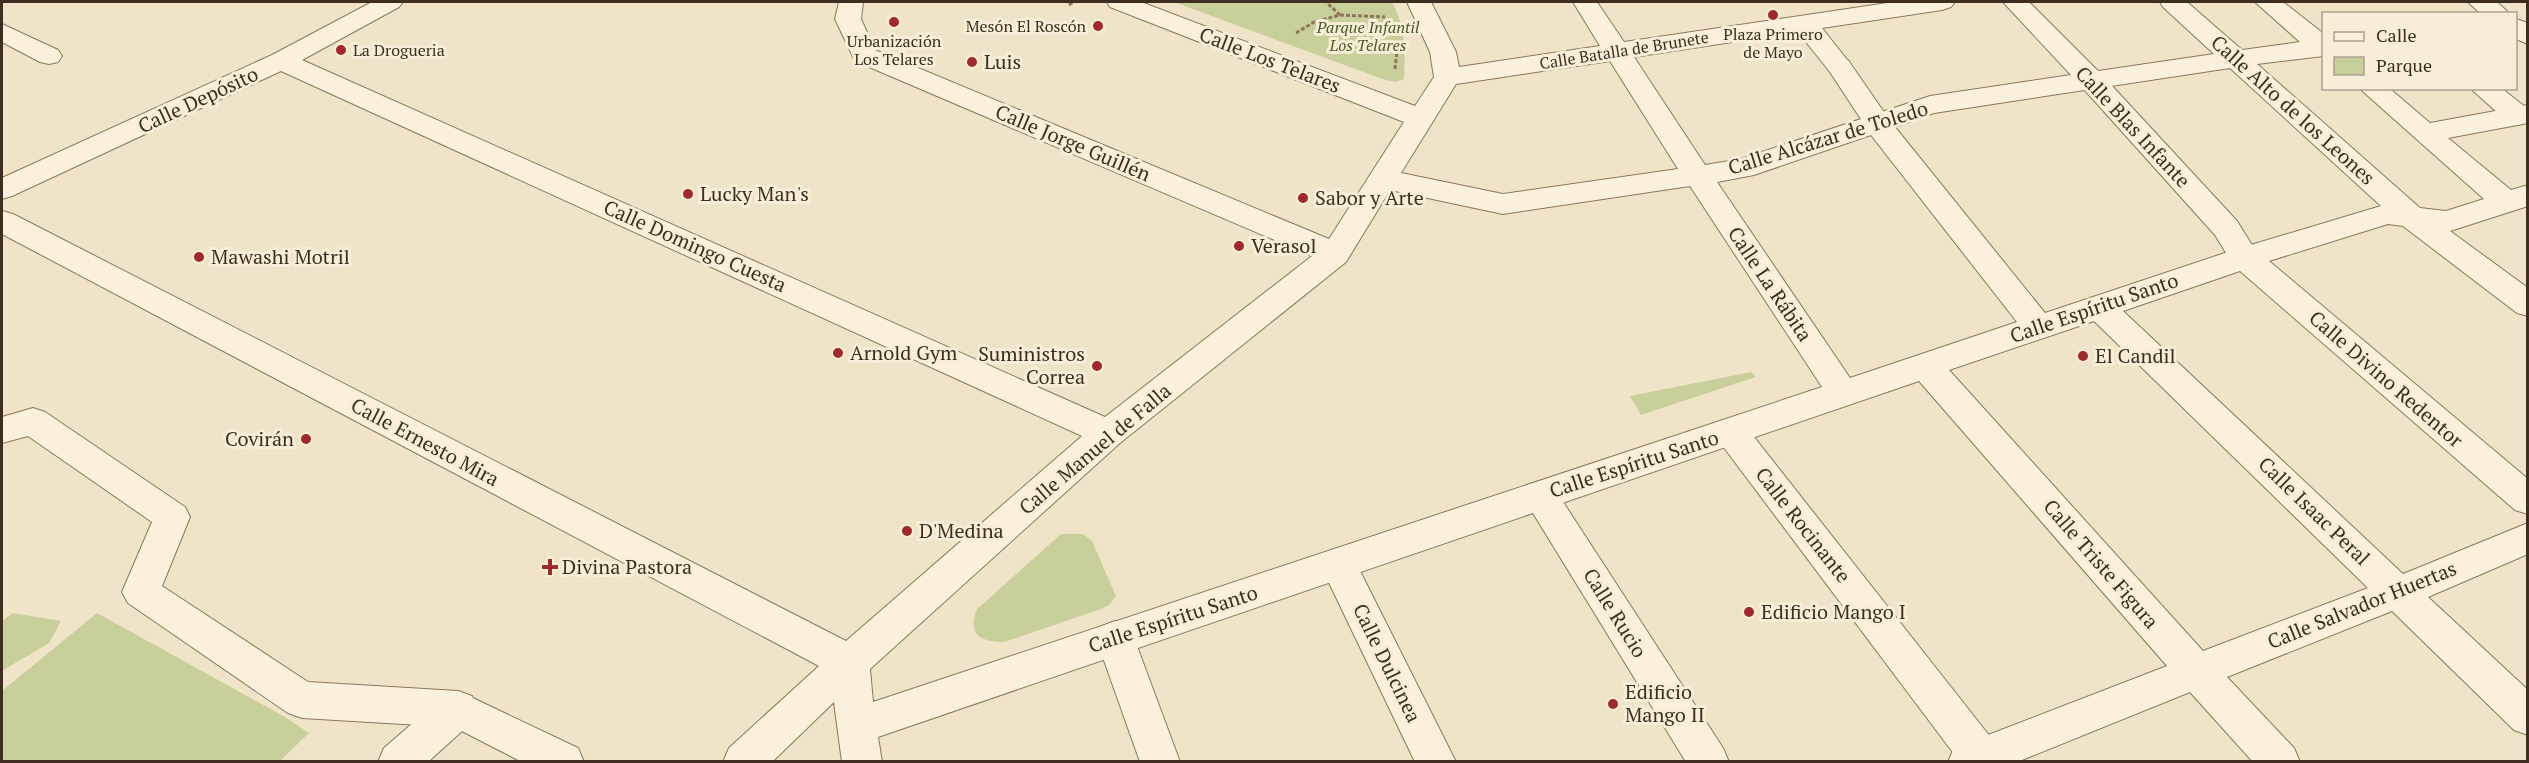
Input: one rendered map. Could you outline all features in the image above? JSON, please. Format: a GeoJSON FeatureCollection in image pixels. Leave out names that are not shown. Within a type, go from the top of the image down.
{"type":"FeatureCollection","features":[{"type":"Feature","properties":{"kind":"street","name":"Calle Depósito"},"geometry":{"type":"LineString","coordinates":[[2,189],[281,61],[390,2]]}},
{"type":"Feature","properties":{"kind":"street","name":"Calle Jorge Guillén"},"geometry":{"type":"LineString","coordinates":[[851,2],[848,20],[864,55],[1335,254]]}},
{"type":"Feature","properties":{"kind":"street","name":"Calle Los Telares"},"geometry":{"type":"LineString","coordinates":[[1119,2],[1422,119]]}},
{"type":"Feature","properties":{"kind":"street"},"geometry":{"type":"LineString","coordinates":[[1419,2],[1443,52],[1448,77]]}},
{"type":"Feature","properties":{"kind":"street","name":"Calle La Rábita"},"geometry":{"type":"LineString","coordinates":[[1585,2],[1843,393]]}},
{"type":"Feature","properties":{"kind":"street","name":"Calle Batalla de Brunete"},"geometry":{"type":"LineString","coordinates":[[1448,77],[1942,2]]}},
{"type":"Feature","properties":{"kind":"street","name":"Calle Blas Infante"},"geometry":{"type":"LineString","coordinates":[[2015,2],[2226,228],[2244,258]]}},
{"type":"Feature","properties":{"kind":"street","name":"Calle Alto de los Leones"},"geometry":{"type":"LineString","coordinates":[[2172,2],[2414,219],[2528,305]]}},
{"type":"Feature","properties":{"kind":"street"},"geometry":{"type":"LineString","coordinates":[[2271,2],[2322,46]]}},
{"type":"Feature","properties":{"kind":"street"},"geometry":{"type":"LineString","coordinates":[[2481,2],[2495,12]]}},
{"type":"Feature","properties":{"kind":"street"},"geometry":{"type":"LineString","coordinates":[[1804,22],[1839,66],[1878,124],[2038,327]]}},
{"type":"Feature","properties":{"kind":"street"},"geometry":{"type":"LineString","coordinates":[[2,32],[49,56]]}},
{"type":"Feature","properties":{"kind":"street","name":"Calle Alcázar de Toledo"},"geometry":{"type":"LineString","coordinates":[[1383,179],[1503,204],[1744,168],[1930,105],[2322,47]]}},
{"type":"Feature","properties":{"kind":"street","name":"Calle Domingo Cuesta"},"geometry":{"type":"LineString","coordinates":[[281,61],[1108,433]]}},
{"type":"Feature","properties":{"kind":"street","name":"Calle Manuel de Falla"},"geometry":{"type":"LineString","coordinates":[[743,762],[850,662],[1108,433],[1335,254],[1448,77]]}},
{"type":"Feature","properties":{"kind":"street"},"geometry":{"type":"LineString","coordinates":[[2374,90],[2425,133],[2517,199]]}},
{"type":"Feature","properties":{"kind":"street"},"geometry":{"type":"LineString","coordinates":[[2486,90],[2523,115]]}},
{"type":"Feature","properties":{"kind":"street"},"geometry":{"type":"LineString","coordinates":[[2425,133],[2523,115]]}},
{"type":"Feature","properties":{"kind":"street","name":"Calle Espíritu Santo"},"geometry":{"type":"LineString","coordinates":[[859,744],[1115,638],[2244,258],[2387,214],[2414,219],[2447,221],[2517,199]]}},
{"type":"Feature","properties":{"kind":"street","name":"Calle Ernesto Mira"},"geometry":{"type":"LineString","coordinates":[[2,221],[850,662]]}},
{"type":"Feature","properties":{"kind":"street","name":"Calle Divino Redentor"},"geometry":{"type":"LineString","coordinates":[[2244,258],[2528,500]]}},
{"type":"Feature","properties":{"kind":"street","name":"Calle Isaac Peral"},"geometry":{"type":"LineString","coordinates":[[2098,306],[2528,717]]}},
{"type":"Feature","properties":{"kind":"street","name":"Calle Triste Figura"},"geometry":{"type":"LineString","coordinates":[[1925,365],[2197,672],[2280,762]]}},
{"type":"Feature","properties":{"kind":"street"},"geometry":{"type":"LineString","coordinates":[[2,430],[33,421],[172,517],[141,592],[302,700],[458,709],[558,760]]}},
{"type":"Feature","properties":{"kind":"street","name":"Calle Rocinante"},"geometry":{"type":"LineString","coordinates":[[1731,432],[1978,760]]}},
{"type":"Feature","properties":{"kind":"street","name":"Calle Rucio"},"geometry":{"type":"LineString","coordinates":[[1540,495],[1709,762]]}},
{"type":"Feature","properties":{"kind":"street","name":"Calle Salvador Huertas"},"geometry":{"type":"LineString","coordinates":[[1978,760],[2528,538]]}},
{"type":"Feature","properties":{"kind":"street","name":"Calle Dulcinea"},"geometry":{"type":"LineString","coordinates":[[1338,564],[1436,762]]}},
{"type":"Feature","properties":{"kind":"street"},"geometry":{"type":"LineString","coordinates":[[1115,638],[1160,762]]}},
{"type":"Feature","properties":{"kind":"street"},"geometry":{"type":"LineString","coordinates":[[850,662],[859,744]]}},
{"type":"Feature","properties":{"kind":"street"},"geometry":{"type":"LineString","coordinates":[[398,762],[458,709]]}},
{"type":"Feature","properties":{"kind":"path"},"geometry":{"type":"LineString","coordinates":[[1069,5],[1073,2]]}},
{"type":"Feature","properties":{"kind":"path"},"geometry":{"type":"LineString","coordinates":[[1326,2],[1340,15]]}},
{"type":"Feature","properties":{"kind":"path"},"geometry":{"type":"LineString","coordinates":[[1294,34],[1314,22],[1340,15],[1393,18]]}},
{"type":"Feature","properties":{"kind":"path"},"geometry":{"type":"LineString","coordinates":[[1394,78],[1398,45]]}},
{"type":"Feature","properties":{"kind":"green space","name":"Parque Infantil Los Telares"},"geometry":{"type":"Polygon","coordinates":[[[1174,2],[1392,2],[1402,30],[1404,79],[1396,82],[1385,80],[1174,2]]]}},
{"type":"Feature","properties":{"kind":"green space"},"geometry":{"type":"Polygon","coordinates":[[[1751,372],[1756,377],[1641,415],[1630,396],[1751,372]]]}},
{"type":"Feature","properties":{"kind":"green space"},"geometry":{"type":"Polygon","coordinates":[[[1061,534],[1083,534],[1092,541],[1116,596],[1109,605],[1004,642],[988,640],[978,635],[974,625],[977,609],[1061,534]]]}},
{"type":"Feature","properties":{"kind":"green space"},"geometry":{"type":"Polygon","coordinates":[[[13,613],[61,621],[49,643],[2,671],[2,621],[13,613]]]}},
{"type":"Feature","properties":{"kind":"green space"},"geometry":{"type":"Polygon","coordinates":[[[97,613],[285,717],[309,733],[280,761],[2,761],[2,691],[97,613]]]}},
{"type":"Feature","properties":{"kind":"place","name":"Plaza Primero de Mayo"},"geometry":{"type":"Point","coordinates":[1773,15]}},
{"type":"Feature","properties":{"kind":"place","name":"Urbanización Los Telares"},"geometry":{"type":"Point","coordinates":[894,22]}},
{"type":"Feature","properties":{"kind":"place","name":"Mesón El Roscón"},"geometry":{"type":"Point","coordinates":[1098,26]}},
{"type":"Feature","properties":{"kind":"place","name":"La Drogueria"},"geometry":{"type":"Point","coordinates":[341,50]}},
{"type":"Feature","properties":{"kind":"place","name":"Luis"},"geometry":{"type":"Point","coordinates":[972,62]}},
{"type":"Feature","properties":{"kind":"place","name":"Lucky Man's"},"geometry":{"type":"Point","coordinates":[688,194]}},
{"type":"Feature","properties":{"kind":"place","name":"Sabor y Arte"},"geometry":{"type":"Point","coordinates":[1303,198]}},
{"type":"Feature","properties":{"kind":"place","name":"Verasol"},"geometry":{"type":"Point","coordinates":[1239,246]}},
{"type":"Feature","properties":{"kind":"place","name":"Mawashi Motril"},"geometry":{"type":"Point","coordinates":[199,257]}},
{"type":"Feature","properties":{"kind":"place","name":"Arnold Gym"},"geometry":{"type":"Point","coordinates":[838,353]}},
{"type":"Feature","properties":{"kind":"place","name":"El Candil"},"geometry":{"type":"Point","coordinates":[2083,356]}},
{"type":"Feature","properties":{"kind":"place","name":"Suministros Correa"},"geometry":{"type":"Point","coordinates":[1097,366]}},
{"type":"Feature","properties":{"kind":"place","name":"Covirán"},"geometry":{"type":"Point","coordinates":[306,439]}},
{"type":"Feature","properties":{"kind":"place","name":"D'Medina"},"geometry":{"type":"Point","coordinates":[907,531]}},
{"type":"Feature","properties":{"kind":"place","name":"Divina Pastora"},"geometry":{"type":"Point","coordinates":[550,567]}},
{"type":"Feature","properties":{"kind":"place","name":"Edificio Mango I"},"geometry":{"type":"Point","coordinates":[1749,612]}},
{"type":"Feature","properties":{"kind":"place","name":"Edificio Mango II"},"geometry":{"type":"Point","coordinates":[1613,704]}}]}
